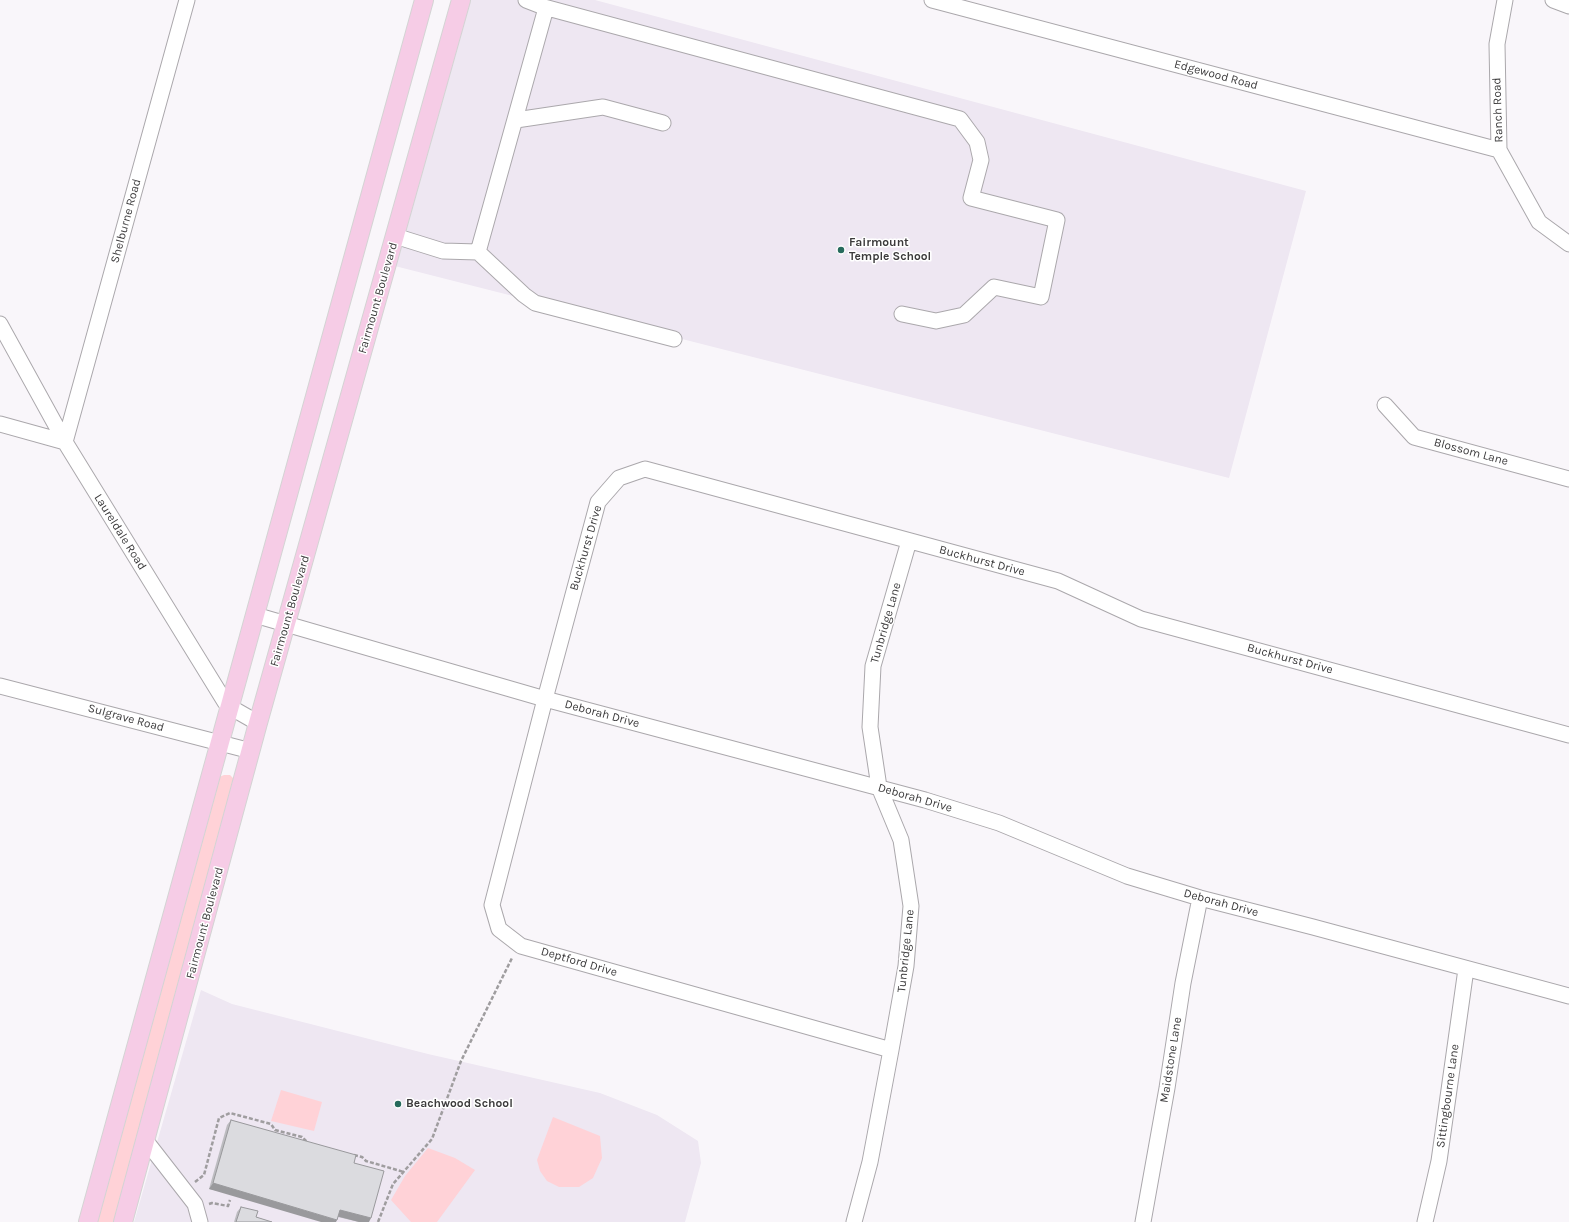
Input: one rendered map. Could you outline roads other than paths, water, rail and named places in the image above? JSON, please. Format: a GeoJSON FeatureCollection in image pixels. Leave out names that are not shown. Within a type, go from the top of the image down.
{"type":"FeatureCollection","features":[{"type":"Feature","properties":{"kind":"main road"},"geometry":{"type":"LineString","coordinates":[[88,1222],[424,0]]}},
{"type":"Feature","properties":{"kind":"main road","name":"Fairmount Boulevard"},"geometry":{"type":"LineString","coordinates":[[124,1222],[258,723],[287,625],[461,0]]}},
{"type":"Feature","properties":{"kind":"street","name":"Shelburne Road"},"geometry":{"type":"LineString","coordinates":[[65,442],[186,0]]}},
{"type":"Feature","properties":{"kind":"street"},"geometry":{"type":"LineString","coordinates":[[526,0],[546,8],[960,119],[977,142],[980,160],[971,198],[1056,220],[1041,297],[994,286],[964,315],[936,321],[902,314]]}},
{"type":"Feature","properties":{"kind":"street","name":"Edgewood Road"},"geometry":{"type":"LineString","coordinates":[[932,0],[1499,150]]}},
{"type":"Feature","properties":{"kind":"street","name":"Ranch Road"},"geometry":{"type":"LineString","coordinates":[[1505,0],[1497,44],[1499,150],[1539,222],[1569,244]]}},
{"type":"Feature","properties":{"kind":"street"},"geometry":{"type":"LineString","coordinates":[[1552,0],[1569,6]]}},
{"type":"Feature","properties":{"kind":"street"},"geometry":{"type":"LineString","coordinates":[[478,252],[546,8]]}},
{"type":"Feature","properties":{"kind":"street"},"geometry":{"type":"LineString","coordinates":[[516,120],[603,107],[663,123]]}},
{"type":"Feature","properties":{"kind":"street"},"geometry":{"type":"LineString","coordinates":[[395,236],[442,251],[478,252],[535,304],[674,339]]}},
{"type":"Feature","properties":{"kind":"street","name":"Laureldale Road"},"geometry":{"type":"LineString","coordinates":[[0,324],[65,442],[209,676],[230,707],[258,723]]}},
{"type":"Feature","properties":{"kind":"street","name":"Blossom Lane"},"geometry":{"type":"LineString","coordinates":[[1384,405],[1414,437],[1569,479]]}},
{"type":"Feature","properties":{"kind":"street"},"geometry":{"type":"LineString","coordinates":[[0,424],[65,442]]}},
{"type":"Feature","properties":{"kind":"street","name":"Buckhurst Drive"},"geometry":{"type":"LineString","coordinates":[[545,700],[598,502],[619,478],[645,469],[1058,581],[1141,619],[1569,735]]}},
{"type":"Feature","properties":{"kind":"street","name":"Tunbridge Lane"},"geometry":{"type":"LineString","coordinates":[[854,1222],[870,1162],[891,1050],[906,966],[911,906],[901,840],[879,788],[870,727],[873,666],[909,541]]}},
{"type":"Feature","properties":{"kind":"street","name":"Deborah Drive"},"geometry":{"type":"LineString","coordinates":[[255,616],[545,700],[879,788],[999,823],[1127,876],[1200,898],[1312,926],[1466,970],[1569,996]]}},
{"type":"Feature","properties":{"kind":"street","name":"Sulgrave Road"},"geometry":{"type":"LineString","coordinates":[[0,686],[251,750]]}},
{"type":"Feature","properties":{"kind":"street","name":"Deptford Drive"},"geometry":{"type":"LineString","coordinates":[[545,700],[492,905],[499,929],[521,946],[891,1050]]}},
{"type":"Feature","properties":{"kind":"street","name":"Maidstone Lane"},"geometry":{"type":"LineString","coordinates":[[1143,1222],[1166,1096],[1183,983],[1200,898]]}},
{"type":"Feature","properties":{"kind":"street","name":"Sittingbourne Lane"},"geometry":{"type":"LineString","coordinates":[[1425,1222],[1439,1161],[1466,970]]}},
{"type":"Feature","properties":{"kind":"street"},"geometry":{"type":"LineString","coordinates":[[146,1141],[195,1204],[200,1222]]}},
{"type":"Feature","properties":{"kind":"place","name":"Fairmount Temple School"},"geometry":{"type":"Point","coordinates":[841,250]}},
{"type":"Feature","properties":{"kind":"place","name":"Beachwood School"},"geometry":{"type":"Point","coordinates":[398,1104]}}]}
